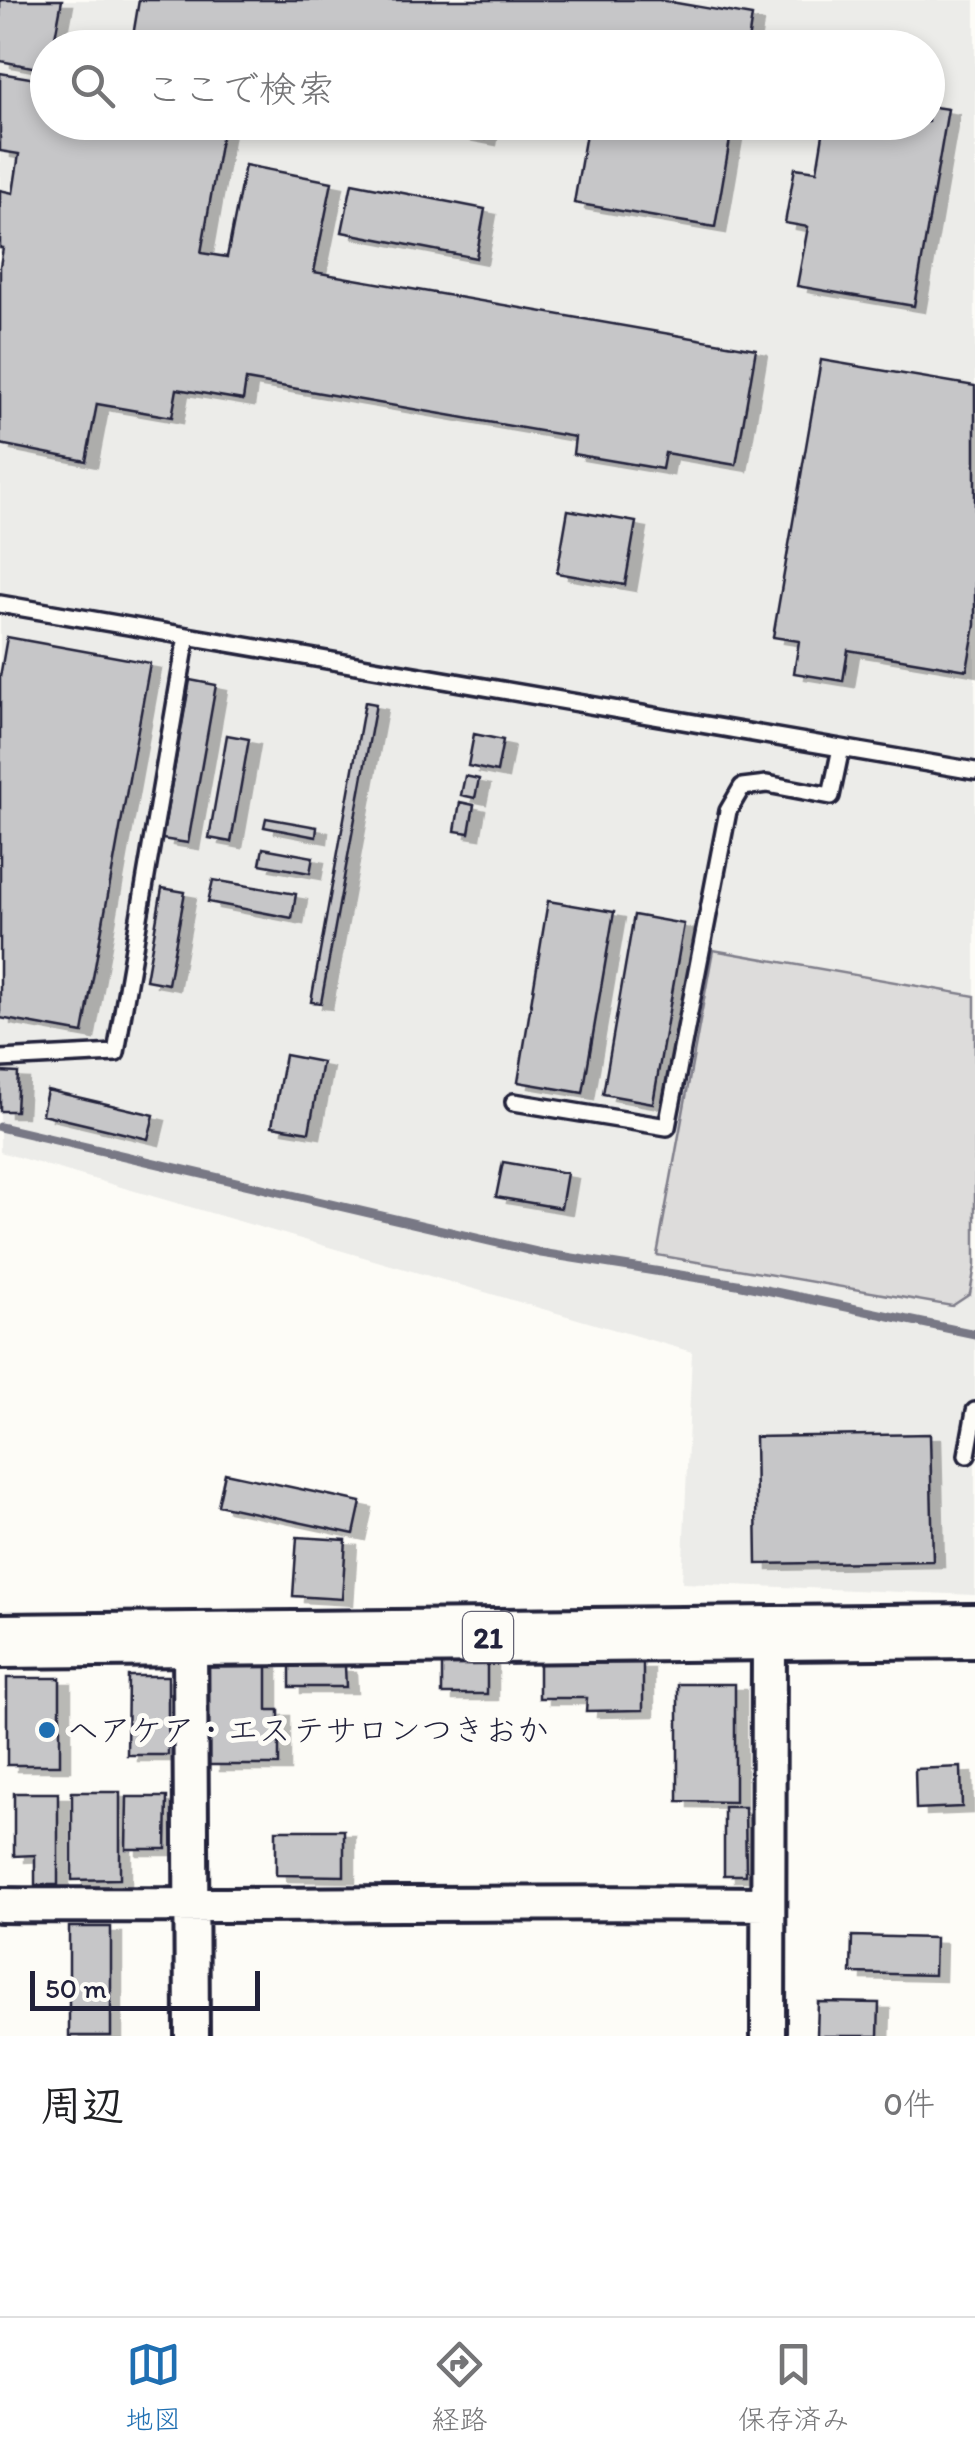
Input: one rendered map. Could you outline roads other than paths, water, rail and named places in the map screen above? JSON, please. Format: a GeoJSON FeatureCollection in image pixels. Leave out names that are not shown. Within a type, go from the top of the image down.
{"type":"FeatureCollection","features":[{"type":"Feature","properties":{"kind":"main road","name":"21"},"geometry":{"type":"LineString","coordinates":[[0,1641],[975,1631]]}},
{"type":"Feature","properties":{"kind":"street"},"geometry":{"type":"LineString","coordinates":[[768,2036],[769,1634]]}},
{"type":"Feature","properties":{"kind":"street"},"geometry":{"type":"LineString","coordinates":[[190,1640],[192,2036]]}},
{"type":"Feature","properties":{"kind":"street"},"geometry":{"type":"LineString","coordinates":[[0,1905],[513,1901],[767,1904]]}},
{"type":"Feature","properties":{"kind":"lane"},"geometry":{"type":"LineString","coordinates":[[0,604],[975,771]]}},
{"type":"Feature","properties":{"kind":"lane"},"geometry":{"type":"LineString","coordinates":[[0,1059],[116,1054],[187,636]]}},
{"type":"Feature","properties":{"kind":"lane"},"geometry":{"type":"LineString","coordinates":[[514,1102],[667,1127],[728,811],[742,787],[767,784],[831,796],[841,748]]}},
{"type":"Feature","properties":{"kind":"lane"},"geometry":{"type":"LineString","coordinates":[[967,1455],[975,1411]]}},
{"type":"Feature","properties":{"kind":"waterway"},"geometry":{"type":"LineString","coordinates":[[0,1127],[541,1253],[737,1284],[975,1334]]}},
{"type":"Feature","properties":{"kind":"place","name":"ヘアケア・エステサロンつきおか"},"geometry":{"type":"Point","coordinates":[47,1730]}}]}
